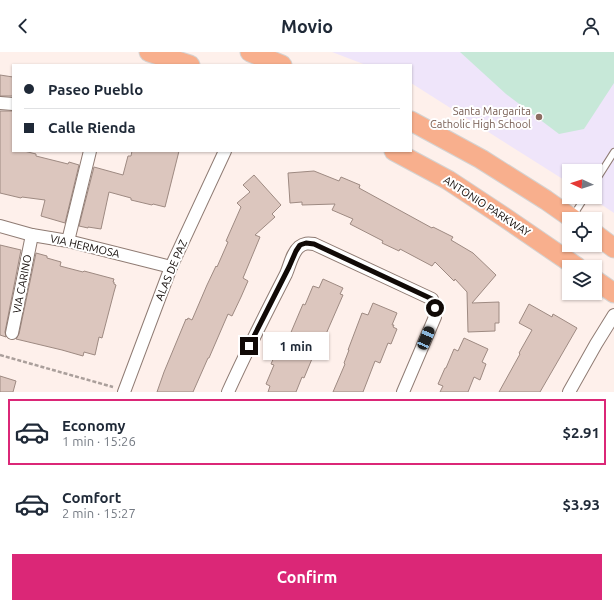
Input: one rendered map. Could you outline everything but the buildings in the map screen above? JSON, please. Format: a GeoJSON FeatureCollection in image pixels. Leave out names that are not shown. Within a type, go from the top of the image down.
{"type":"FeatureCollection","features":[{"type":"Feature","properties":{"kind":"main road"},"geometry":{"type":"LineString","coordinates":[[149,52],[187,64]]}},
{"type":"Feature","properties":{"kind":"main road"},"geometry":{"type":"LineString","coordinates":[[250,52],[280,64]]}},
{"type":"Feature","properties":{"kind":"main road"},"geometry":{"type":"LineString","coordinates":[[412,122],[481,159],[563,212]]}},
{"type":"Feature","properties":{"kind":"main road","name":"ANTONIO PARKWAY"},"geometry":{"type":"LineString","coordinates":[[396,152],[448,180],[567,260]]}},
{"type":"Feature","properties":{"kind":"main road"},"geometry":{"type":"LineString","coordinates":[[602,239],[614,248]]}},
{"type":"Feature","properties":{"kind":"main road"},"geometry":{"type":"LineString","coordinates":[[602,285],[614,293]]}},
{"type":"Feature","properties":{"kind":"street"},"geometry":{"type":"LineString","coordinates":[[0,103],[12,104]]}},
{"type":"Feature","properties":{"kind":"street"},"geometry":{"type":"LineString","coordinates":[[68,241],[90,152]]}},
{"type":"Feature","properties":{"kind":"street","name":"ALAS DE PAZ"},"geometry":{"type":"LineString","coordinates":[[124,391],[171,267],[225,152]]}},
{"type":"Feature","properties":{"kind":"street","name":"VIA HERMOSA"},"geometry":{"type":"LineString","coordinates":[[0,226],[32,235],[68,241],[171,267]]}},
{"type":"Feature","properties":{"kind":"street","name":"VIA CARINO"},"geometry":{"type":"LineString","coordinates":[[12,333],[32,235]]}},
{"type":"Feature","properties":{"kind":"street"},"geometry":{"type":"LineString","coordinates":[[228,392],[296,251],[300,245],[306,243],[314,244],[432,299],[435,308],[435,317],[403,392]]}},
{"type":"Feature","properties":{"kind":"street"},"geometry":{"type":"LineString","coordinates":[[569,392],[614,315]]}},
{"type":"Feature","properties":{"kind":"lane"},"geometry":{"type":"LineString","coordinates":[[602,171],[614,152]]}},
{"type":"Feature","properties":{"kind":"path"},"geometry":{"type":"LineString","coordinates":[[0,355],[124,391]]}},
{"type":"Feature","properties":{"kind":"shaded area","name":"Santa Margarita Catholic High School"},"geometry":{"type":"Polygon","coordinates":[[[332,52],[614,52],[614,213],[600,204],[602,204],[602,164],[562,164],[562,179],[412,84],[412,64],[363,64],[332,52]]]}},
{"type":"Feature","properties":{"kind":"green space"},"geometry":{"type":"Polygon","coordinates":[[[460,52],[614,52],[614,83],[584,129],[559,134],[506,94],[460,52]]]}},
{"type":"Feature","properties":{"kind":"place","name":"Santa Margarita Catholic High School"},"geometry":{"type":"Point","coordinates":[539,117]}},
{"type":"Feature","properties":{"kind":"route"},"geometry":{"type":"LineString","coordinates":[[249,346],[296,251],[300,245],[306,243],[314,244],[432,299],[435,308]]}}]}
